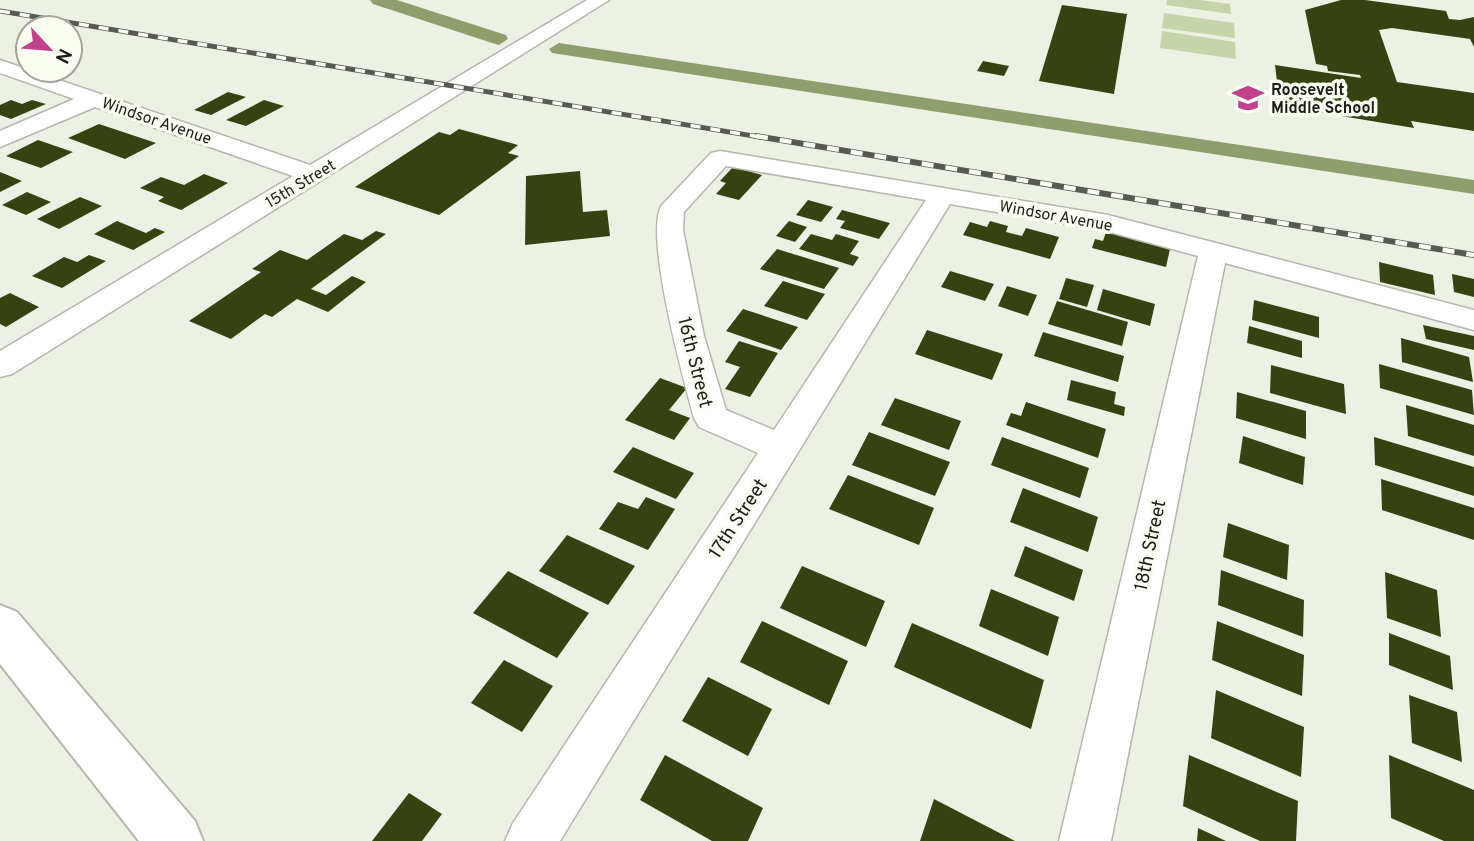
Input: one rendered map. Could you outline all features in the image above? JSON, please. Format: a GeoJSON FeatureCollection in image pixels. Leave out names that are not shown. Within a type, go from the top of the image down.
{"type":"FeatureCollection","features":[{"type":"Feature","properties":{"kind":"street","name":"15th Street"},"geometry":{"type":"LineString","coordinates":[[0,366],[600,0]]}},
{"type":"Feature","properties":{"kind":"street","name":"Windsor Avenue"},"geometry":{"type":"LineString","coordinates":[[0,66],[314,175]]}},
{"type":"Feature","properties":{"kind":"street"},"geometry":{"type":"LineString","coordinates":[[0,140],[94,99]]}},
{"type":"Feature","properties":{"kind":"street","name":"Windsor Avenue"},"geometry":{"type":"LineString","coordinates":[[669,230],[671,211],[720,158],[1108,223],[1474,320]]}},
{"type":"Feature","properties":{"kind":"street","name":"17th Street"},"geometry":{"type":"LineString","coordinates":[[531,841],[943,196]]}},
{"type":"Feature","properties":{"kind":"street","name":"16th Street"},"geometry":{"type":"LineString","coordinates":[[669,230],[688,336],[710,418],[782,448]]}},
{"type":"Feature","properties":{"kind":"street","name":"18th Street"},"geometry":{"type":"LineString","coordinates":[[1085,841],[1213,250]]}},
{"type":"Feature","properties":{"kind":"street"},"geometry":{"type":"LineString","coordinates":[[0,627],[175,841]]}},
{"type":"Feature","properties":{"kind":"green space"},"geometry":{"type":"Polygon","coordinates":[[[1167,0],[1230,4],[1231,14],[1166,5],[1167,0]]]}},
{"type":"Feature","properties":{"kind":"green space"},"geometry":{"type":"Polygon","coordinates":[[[1164,13],[1234,23],[1235,38],[1162,28],[1164,13]]]}},
{"type":"Feature","properties":{"kind":"green space"},"geometry":{"type":"Polygon","coordinates":[[[1162,31],[1235,42],[1236,59],[1160,48],[1162,31]]]}},
{"type":"Feature","properties":{"kind":"building"},"geometry":{"type":"Polygon","coordinates":[[[1341,0],[1365,0],[1446,11],[1449,19],[1474,17],[1474,47],[1470,39],[1392,28],[1379,30],[1397,82],[1474,93],[1474,131],[1411,121],[1414,128],[1280,106],[1275,65],[1361,78],[1360,75],[1328,71],[1327,66],[1316,64],[1305,10],[1341,0]]]}},
{"type":"Feature","properties":{"kind":"building"},"geometry":{"type":"Polygon","coordinates":[[[1062,5],[1127,14],[1114,94],[1039,81],[1062,5]]]}},
{"type":"Feature","properties":{"kind":"building"},"geometry":{"type":"Polygon","coordinates":[[[983,61],[1009,66],[1004,76],[977,71],[983,61]]]}},
{"type":"Feature","properties":{"kind":"building"},"geometry":{"type":"Polygon","coordinates":[[[228,92],[246,97],[211,115],[194,110],[228,92]]]}},
{"type":"Feature","properties":{"kind":"building"},"geometry":{"type":"Polygon","coordinates":[[[11,100],[22,104],[32,100],[46,104],[11,119],[0,115],[0,105],[11,100]]]}},
{"type":"Feature","properties":{"kind":"building"},"geometry":{"type":"Polygon","coordinates":[[[264,100],[284,106],[246,126],[226,120],[264,100]]]}},
{"type":"Feature","properties":{"kind":"building"},"geometry":{"type":"Polygon","coordinates":[[[99,124],[156,143],[125,159],[68,138],[99,124]]]}},
{"type":"Feature","properties":{"kind":"building"},"geometry":{"type":"Polygon","coordinates":[[[459,129],[518,145],[508,153],[519,156],[439,215],[355,187],[439,132],[450,135],[459,129]]]}},
{"type":"Feature","properties":{"kind":"building"},"geometry":{"type":"Polygon","coordinates":[[[38,140],[73,152],[41,168],[6,156],[38,140]]]}},
{"type":"Feature","properties":{"kind":"building"},"geometry":{"type":"Polygon","coordinates":[[[733,167],[762,175],[739,200],[716,194],[726,183],[720,181],[733,167]]]}},
{"type":"Feature","properties":{"kind":"building"},"geometry":{"type":"Polygon","coordinates":[[[580,171],[583,212],[607,210],[610,236],[525,245],[526,176],[580,171]]]}},
{"type":"Feature","properties":{"kind":"building"},"geometry":{"type":"Polygon","coordinates":[[[0,172],[22,181],[0,192],[0,172]]]}},
{"type":"Feature","properties":{"kind":"building"},"geometry":{"type":"Polygon","coordinates":[[[204,174],[228,183],[181,210],[158,201],[164,197],[140,188],[161,177],[184,185],[204,174]]]}},
{"type":"Feature","properties":{"kind":"building"},"geometry":{"type":"Polygon","coordinates":[[[27,192],[51,202],[26,215],[2,205],[27,192]]]}},
{"type":"Feature","properties":{"kind":"building"},"geometry":{"type":"Polygon","coordinates":[[[80,197],[102,206],[59,229],[37,219],[80,197]]]}},
{"type":"Feature","properties":{"kind":"building"},"geometry":{"type":"Polygon","coordinates":[[[808,200],[833,207],[821,222],[796,215],[808,200]]]}},
{"type":"Feature","properties":{"kind":"building"},"geometry":{"type":"Polygon","coordinates":[[[842,210],[890,223],[879,239],[840,228],[845,221],[836,219],[842,210]]]}},
{"type":"Feature","properties":{"kind":"building"},"geometry":{"type":"Polygon","coordinates":[[[117,221],[146,233],[155,228],[165,232],[133,250],[94,234],[117,221]]]}},
{"type":"Feature","properties":{"kind":"building"},"geometry":{"type":"Polygon","coordinates":[[[789,221],[807,227],[795,242],[776,236],[789,221]]]}},
{"type":"Feature","properties":{"kind":"building"},"geometry":{"type":"Polygon","coordinates":[[[990,221],[1008,226],[1006,232],[1022,236],[1026,228],[1059,237],[1050,259],[963,235],[970,222],[987,227],[990,221]]]}},
{"type":"Feature","properties":{"kind":"building"},"geometry":{"type":"Polygon","coordinates":[[[376,231],[386,234],[311,289],[326,295],[352,276],[366,282],[328,312],[297,299],[272,317],[265,314],[231,339],[189,321],[261,272],[252,269],[280,250],[307,260],[344,234],[362,240],[376,231]]]}},
{"type":"Feature","properties":{"kind":"building"},"geometry":{"type":"Polygon","coordinates":[[[1106,232],[1170,249],[1166,267],[1092,248],[1095,239],[1103,241],[1106,232]]]}},
{"type":"Feature","properties":{"kind":"building"},"geometry":{"type":"Polygon","coordinates":[[[811,234],[832,240],[836,234],[859,241],[850,254],[859,257],[853,266],[799,249],[811,234]]]}},
{"type":"Feature","properties":{"kind":"building"},"geometry":{"type":"Polygon","coordinates":[[[777,249],[839,268],[824,289],[760,269],[777,249]]]}},
{"type":"Feature","properties":{"kind":"building"},"geometry":{"type":"Polygon","coordinates":[[[89,255],[106,261],[62,288],[32,276],[64,257],[77,262],[89,255]]]}},
{"type":"Feature","properties":{"kind":"building"},"geometry":{"type":"Polygon","coordinates":[[[1379,262],[1433,275],[1435,295],[1380,282],[1379,262]]]}},
{"type":"Feature","properties":{"kind":"building"},"geometry":{"type":"Polygon","coordinates":[[[950,271],[994,284],[985,301],[941,287],[950,271]]]}},
{"type":"Feature","properties":{"kind":"building"},"geometry":{"type":"Polygon","coordinates":[[[1452,274],[1474,279],[1474,297],[1454,292],[1452,274]]]}},
{"type":"Feature","properties":{"kind":"building"},"geometry":{"type":"Polygon","coordinates":[[[1066,278],[1094,285],[1087,307],[1059,299],[1066,278]]]}},
{"type":"Feature","properties":{"kind":"building"},"geometry":{"type":"Polygon","coordinates":[[[783,281],[825,294],[807,320],[764,306],[783,281]]]}},
{"type":"Feature","properties":{"kind":"building"},"geometry":{"type":"Polygon","coordinates":[[[1007,286],[1037,295],[1028,316],[998,306],[1007,286]]]}},
{"type":"Feature","properties":{"kind":"building"},"geometry":{"type":"Polygon","coordinates":[[[1103,289],[1155,304],[1150,326],[1097,310],[1103,289]]]}},
{"type":"Feature","properties":{"kind":"building"},"geometry":{"type":"Polygon","coordinates":[[[10,293],[39,307],[6,327],[0,324],[0,298],[10,293]]]}},
{"type":"Feature","properties":{"kind":"building"},"geometry":{"type":"Polygon","coordinates":[[[1254,300],[1319,317],[1319,338],[1252,320],[1254,300]]]}},
{"type":"Feature","properties":{"kind":"building"},"geometry":{"type":"Polygon","coordinates":[[[1057,301],[1128,322],[1122,346],[1048,324],[1057,301]]]}},
{"type":"Feature","properties":{"kind":"building"},"geometry":{"type":"Polygon","coordinates":[[[743,309],[798,327],[781,350],[726,331],[743,309]]]}},
{"type":"Feature","properties":{"kind":"building"},"geometry":{"type":"Polygon","coordinates":[[[1423,325],[1474,336],[1474,350],[1426,339],[1423,325]]]}},
{"type":"Feature","properties":{"kind":"building"},"geometry":{"type":"Polygon","coordinates":[[[1249,326],[1302,341],[1302,358],[1247,343],[1249,326]]]}},
{"type":"Feature","properties":{"kind":"building"},"geometry":{"type":"Polygon","coordinates":[[[927,330],[1003,354],[992,380],[915,354],[927,330]]]}},
{"type":"Feature","properties":{"kind":"building"},"geometry":{"type":"Polygon","coordinates":[[[1043,332],[1124,356],[1118,382],[1034,356],[1043,332]]]}},
{"type":"Feature","properties":{"kind":"building"},"geometry":{"type":"Polygon","coordinates":[[[1401,338],[1469,357],[1473,382],[1402,362],[1401,338]]]}},
{"type":"Feature","properties":{"kind":"building"},"geometry":{"type":"Polygon","coordinates":[[[739,341],[778,353],[750,397],[725,389],[740,367],[725,362],[739,341]]]}},
{"type":"Feature","properties":{"kind":"building"},"geometry":{"type":"Polygon","coordinates":[[[1379,364],[1472,390],[1474,415],[1380,388],[1379,364]]]}},
{"type":"Feature","properties":{"kind":"building"},"geometry":{"type":"Polygon","coordinates":[[[1271,365],[1344,384],[1346,414],[1270,393],[1271,365]]]}},
{"type":"Feature","properties":{"kind":"building"},"geometry":{"type":"Polygon","coordinates":[[[660,378],[687,388],[669,410],[690,418],[674,440],[625,420],[660,378]]]}},
{"type":"Feature","properties":{"kind":"building"},"geometry":{"type":"Polygon","coordinates":[[[1071,380],[1116,392],[1114,404],[1125,407],[1124,416],[1067,400],[1071,380]]]}},
{"type":"Feature","properties":{"kind":"building"},"geometry":{"type":"Polygon","coordinates":[[[1237,392],[1306,411],[1306,439],[1236,418],[1237,392]]]}},
{"type":"Feature","properties":{"kind":"building"},"geometry":{"type":"Polygon","coordinates":[[[895,398],[961,421],[949,450],[881,425],[895,398]]]}},
{"type":"Feature","properties":{"kind":"building"},"geometry":{"type":"Polygon","coordinates":[[[1026,402],[1106,429],[1098,458],[1006,425],[1011,413],[1021,416],[1026,402]]]}},
{"type":"Feature","properties":{"kind":"building"},"geometry":{"type":"Polygon","coordinates":[[[1406,405],[1474,425],[1474,456],[1408,436],[1406,405]]]}},
{"type":"Feature","properties":{"kind":"building"},"geometry":{"type":"Polygon","coordinates":[[[869,432],[950,462],[935,496],[852,465],[869,432]]]}},
{"type":"Feature","properties":{"kind":"building"},"geometry":{"type":"Polygon","coordinates":[[[1243,436],[1305,457],[1303,485],[1239,463],[1243,436]]]}},
{"type":"Feature","properties":{"kind":"building"},"geometry":{"type":"Polygon","coordinates":[[[1002,437],[1089,468],[1080,498],[991,465],[1002,437]]]}},
{"type":"Feature","properties":{"kind":"building"},"geometry":{"type":"Polygon","coordinates":[[[1374,437],[1474,467],[1474,496],[1375,465],[1374,437]]]}},
{"type":"Feature","properties":{"kind":"building"},"geometry":{"type":"Polygon","coordinates":[[[633,447],[694,473],[676,499],[613,472],[633,447]]]}},
{"type":"Feature","properties":{"kind":"building"},"geometry":{"type":"Polygon","coordinates":[[[848,475],[934,508],[919,545],[829,509],[848,475]]]}},
{"type":"Feature","properties":{"kind":"building"},"geometry":{"type":"Polygon","coordinates":[[[1381,479],[1474,508],[1474,540],[1382,510],[1381,479]]]}},
{"type":"Feature","properties":{"kind":"building"},"geometry":{"type":"Polygon","coordinates":[[[1023,488],[1098,517],[1088,552],[1010,522],[1023,488]]]}},
{"type":"Feature","properties":{"kind":"building"},"geometry":{"type":"Polygon","coordinates":[[[646,497],[675,509],[648,550],[599,529],[618,502],[638,509],[646,497]]]}},
{"type":"Feature","properties":{"kind":"building"},"geometry":{"type":"Polygon","coordinates":[[[1228,523],[1289,545],[1287,580],[1223,557],[1228,523]]]}},
{"type":"Feature","properties":{"kind":"building"},"geometry":{"type":"Polygon","coordinates":[[[567,535],[635,566],[608,605],[539,571],[567,535]]]}},
{"type":"Feature","properties":{"kind":"building"},"geometry":{"type":"Polygon","coordinates":[[[1025,546],[1083,570],[1074,601],[1014,576],[1025,546]]]}},
{"type":"Feature","properties":{"kind":"building"},"geometry":{"type":"Polygon","coordinates":[[[802,566],[885,601],[866,647],[780,608],[802,566]]]}},
{"type":"Feature","properties":{"kind":"building"},"geometry":{"type":"Polygon","coordinates":[[[1221,570],[1304,600],[1303,637],[1218,605],[1221,570]]]}},
{"type":"Feature","properties":{"kind":"building"},"geometry":{"type":"Polygon","coordinates":[[[508,571],[589,613],[557,658],[473,613],[508,571]]]}},
{"type":"Feature","properties":{"kind":"building"},"geometry":{"type":"Polygon","coordinates":[[[1385,572],[1437,590],[1441,637],[1387,618],[1385,572]]]}},
{"type":"Feature","properties":{"kind":"building"},"geometry":{"type":"Polygon","coordinates":[[[991,589],[1059,617],[1048,656],[979,626],[991,589]]]}},
{"type":"Feature","properties":{"kind":"building"},"geometry":{"type":"Polygon","coordinates":[[[762,621],[848,661],[829,705],[740,662],[762,621]]]}},
{"type":"Feature","properties":{"kind":"building"},"geometry":{"type":"Polygon","coordinates":[[[1217,621],[1304,655],[1302,696],[1212,660],[1217,621]]]}},
{"type":"Feature","properties":{"kind":"building"},"geometry":{"type":"Polygon","coordinates":[[[912,623],[1044,680],[1031,729],[894,667],[912,623]]]}},
{"type":"Feature","properties":{"kind":"building"},"geometry":{"type":"Polygon","coordinates":[[[1389,633],[1450,656],[1453,690],[1389,665],[1389,633]]]}},
{"type":"Feature","properties":{"kind":"building"},"geometry":{"type":"Polygon","coordinates":[[[504,660],[553,686],[522,732],[471,703],[504,660]]]}},
{"type":"Feature","properties":{"kind":"building"},"geometry":{"type":"Polygon","coordinates":[[[708,677],[772,709],[748,756],[682,721],[708,677]]]}},
{"type":"Feature","properties":{"kind":"building"},"geometry":{"type":"Polygon","coordinates":[[[1216,690],[1304,727],[1301,777],[1211,738],[1216,690]]]}},
{"type":"Feature","properties":{"kind":"building"},"geometry":{"type":"Polygon","coordinates":[[[1409,695],[1457,712],[1462,762],[1412,743],[1409,695]]]}},
{"type":"Feature","properties":{"kind":"building"},"geometry":{"type":"Polygon","coordinates":[[[665,755],[763,808],[748,841],[712,841],[640,800],[665,755]]]}},
{"type":"Feature","properties":{"kind":"building"},"geometry":{"type":"Polygon","coordinates":[[[1189,755],[1298,801],[1296,841],[1260,841],[1183,806],[1189,755]]]}},
{"type":"Feature","properties":{"kind":"building"},"geometry":{"type":"Polygon","coordinates":[[[1389,755],[1474,790],[1474,841],[1444,841],[1391,818],[1389,755]]]}},
{"type":"Feature","properties":{"kind":"building"},"geometry":{"type":"Polygon","coordinates":[[[409,793],[442,814],[422,841],[372,841],[409,793]]]}},
{"type":"Feature","properties":{"kind":"building"},"geometry":{"type":"Polygon","coordinates":[[[934,799],[1015,841],[920,841],[934,799]]]}},
{"type":"Feature","properties":{"kind":"building"},"geometry":{"type":"Polygon","coordinates":[[[1198,828],[1226,841],[1197,841],[1198,828]]]}},
{"type":"Feature","properties":{"kind":"waterway"},"geometry":{"type":"LineString","coordinates":[[379,0],[499,39]]}},
{"type":"Feature","properties":{"kind":"waterway"},"geometry":{"type":"LineString","coordinates":[[559,49],[1474,187]]}},
{"type":"Feature","properties":{"kind":"railway"},"geometry":{"type":"LineString","coordinates":[[0,11],[766,138]]}},
{"type":"Feature","properties":{"kind":"railway"},"geometry":{"type":"LineString","coordinates":[[756,136],[1474,255]]}},
{"type":"Feature","properties":{"kind":"place","name":"Roosevelt Middle School"},"geometry":{"type":"Point","coordinates":[1248,98]}}]}
